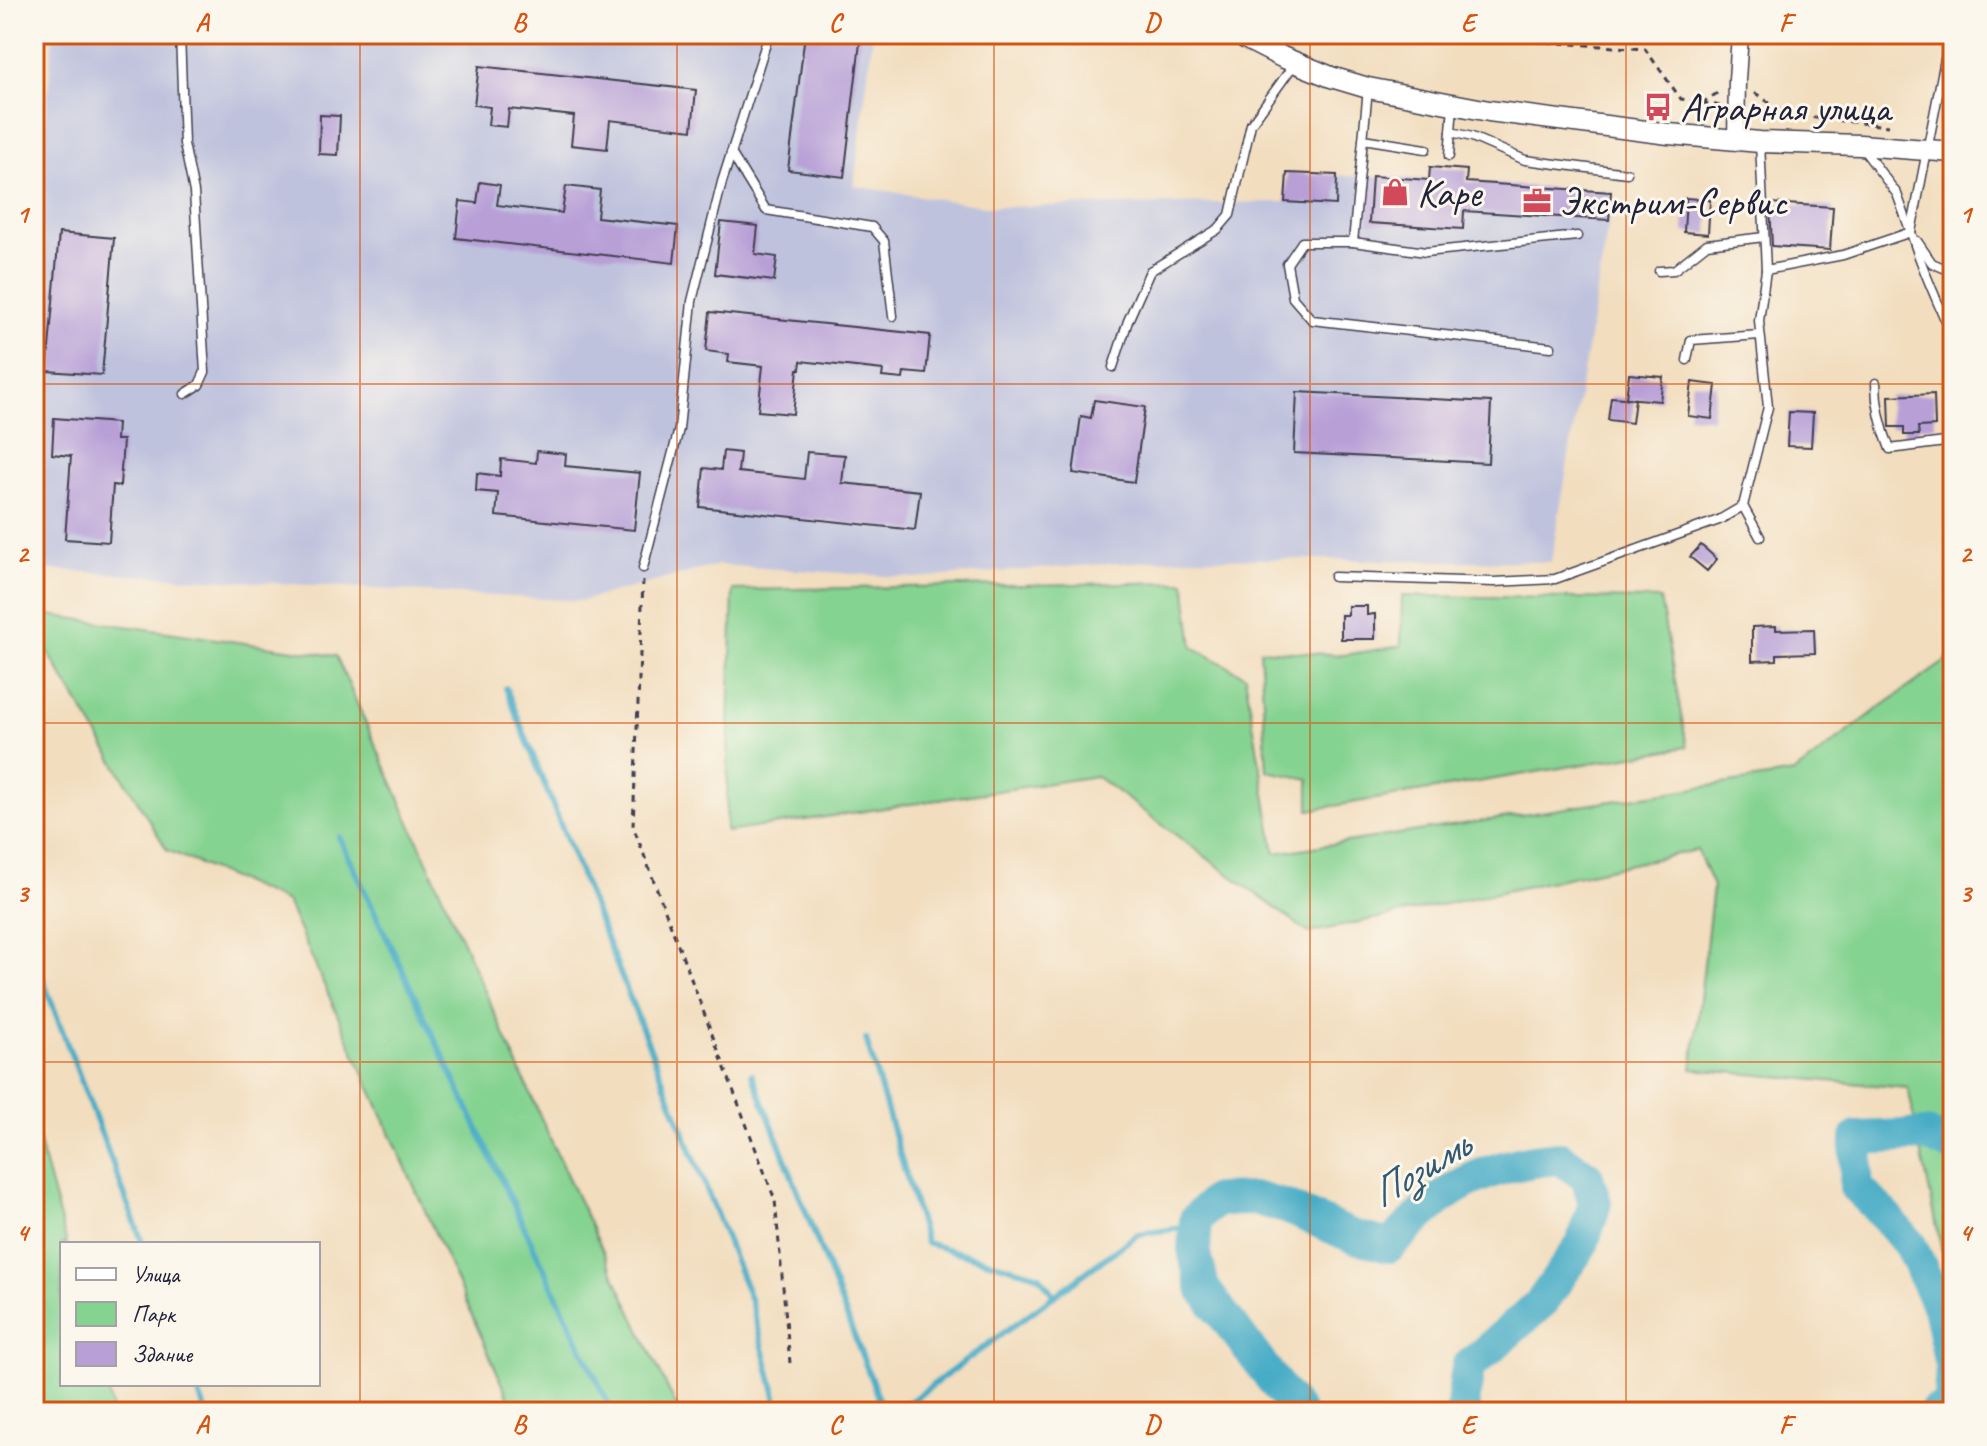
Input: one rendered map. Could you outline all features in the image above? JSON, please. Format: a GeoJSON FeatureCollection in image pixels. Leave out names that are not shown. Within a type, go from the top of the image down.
{"type":"FeatureCollection","features":[{"type":"Feature","properties":{"kind":"street"},"geometry":{"type":"LineString","coordinates":[[1237,34],[1331,77],[1368,88],[1453,105],[1669,134],[1953,152]]}},
{"type":"Feature","properties":{"kind":"street"},"geometry":{"type":"LineString","coordinates":[[1736,140],[1740,34]]}},
{"type":"Feature","properties":{"kind":"lane"},"geometry":{"type":"LineString","coordinates":[[180,34],[184,144],[194,192],[205,372],[199,385],[185,394]]}},
{"type":"Feature","properties":{"kind":"lane"},"geometry":{"type":"LineString","coordinates":[[643,568],[679,429],[692,301],[731,153],[769,34]]}},
{"type":"Feature","properties":{"kind":"lane"},"geometry":{"type":"LineString","coordinates":[[1948,34],[1911,232],[1932,263],[1953,272]]}},
{"type":"Feature","properties":{"kind":"lane"},"geometry":{"type":"LineString","coordinates":[[1113,367],[1128,321],[1150,271],[1218,229],[1230,215],[1251,124],[1296,63]]}},
{"type":"Feature","properties":{"kind":"lane"},"geometry":{"type":"LineString","coordinates":[[1353,242],[1368,88]]}},
{"type":"Feature","properties":{"kind":"lane"},"geometry":{"type":"LineString","coordinates":[[1449,156],[1453,105]]}},
{"type":"Feature","properties":{"kind":"lane"},"geometry":{"type":"LineString","coordinates":[[1451,132],[1472,137],[1525,160],[1627,173]]}},
{"type":"Feature","properties":{"kind":"lane"},"geometry":{"type":"LineString","coordinates":[[1363,139],[1426,149]]}},
{"type":"Feature","properties":{"kind":"lane"},"geometry":{"type":"LineString","coordinates":[[1760,142],[1766,270],[1759,321],[1768,407],[1743,506],[1760,537]]}},
{"type":"Feature","properties":{"kind":"lane"},"geometry":{"type":"LineString","coordinates":[[1860,145],[1897,194],[1919,261],[1937,296],[1953,339]]}},
{"type":"Feature","properties":{"kind":"lane"},"geometry":{"type":"LineString","coordinates":[[731,153],[766,210],[872,227],[884,241],[893,316]]}},
{"type":"Feature","properties":{"kind":"lane"},"geometry":{"type":"LineString","coordinates":[[1766,270],[1843,255],[1911,232]]}},
{"type":"Feature","properties":{"kind":"lane"},"geometry":{"type":"LineString","coordinates":[[1551,347],[1312,320],[1293,298],[1287,264],[1302,242],[1353,242],[1426,252],[1577,236]]}},
{"type":"Feature","properties":{"kind":"lane"},"geometry":{"type":"LineString","coordinates":[[1659,271],[1674,270],[1707,244],[1764,237]]}},
{"type":"Feature","properties":{"kind":"lane"},"geometry":{"type":"LineString","coordinates":[[1687,360],[1691,340],[1760,335]]}},
{"type":"Feature","properties":{"kind":"lane"},"geometry":{"type":"LineString","coordinates":[[1876,383],[1881,425],[1890,449],[1953,441]]}},
{"type":"Feature","properties":{"kind":"lane"},"geometry":{"type":"LineString","coordinates":[[1334,577],[1494,582],[1555,579],[1719,520],[1743,506]]}},
{"type":"Feature","properties":{"kind":"path"},"geometry":{"type":"LineString","coordinates":[[1737,80],[1787,115]]}},
{"type":"Feature","properties":{"kind":"path"},"geometry":{"type":"LineString","coordinates":[[643,568],[633,826],[775,1200],[790,1363]]}},
{"type":"Feature","properties":{"kind":"shaded area"},"geometry":{"type":"Polygon","coordinates":[[[53,34],[873,34],[854,186],[990,207],[1285,202],[1287,173],[1428,180],[1430,167],[1467,170],[1466,182],[1611,192],[1609,220],[1551,562],[1188,558],[917,578],[718,565],[581,601],[34,569],[34,270],[53,34]]]}},
{"type":"Feature","properties":{"kind":"green space"},"geometry":{"type":"Polygon","coordinates":[[[1185,582],[1193,647],[1245,676],[1275,853],[1794,773],[1953,656],[1953,1263],[1944,1261],[1908,1088],[1692,1069],[1713,886],[1697,850],[1309,933],[1096,776],[726,832],[733,590],[1185,582]]]}},
{"type":"Feature","properties":{"kind":"green space"},"geometry":{"type":"Polygon","coordinates":[[[1402,596],[1660,599],[1687,747],[1309,810],[1309,779],[1267,771],[1260,650],[1344,655],[1401,646],[1402,596]]]}},
{"type":"Feature","properties":{"kind":"green space"},"geometry":{"type":"Polygon","coordinates":[[[34,613],[336,656],[562,1165],[679,1412],[515,1412],[287,902],[167,850],[34,629],[34,613]]]}},
{"type":"Feature","properties":{"kind":"green space"},"geometry":{"type":"Polygon","coordinates":[[[34,1125],[66,1242],[60,1242],[60,1386],[106,1386],[113,1412],[34,1412],[34,1125]]]}},
{"type":"Feature","properties":{"kind":"building"},"geometry":{"type":"Polygon","coordinates":[[[805,34],[861,34],[844,177],[788,170],[805,34]]]}},
{"type":"Feature","properties":{"kind":"building"},"geometry":{"type":"Polygon","coordinates":[[[479,66],[696,90],[692,130],[610,120],[607,149],[571,145],[574,116],[509,109],[507,127],[488,125],[490,107],[474,105],[479,66]]]}},
{"type":"Feature","properties":{"kind":"building"},"geometry":{"type":"Polygon","coordinates":[[[320,115],[340,116],[338,155],[319,154],[320,115]]]}},
{"type":"Feature","properties":{"kind":"building"},"geometry":{"type":"Polygon","coordinates":[[[1430,167],[1467,170],[1466,182],[1611,192],[1609,220],[1464,211],[1463,229],[1369,223],[1372,176],[1429,180],[1430,167]]]}},
{"type":"Feature","properties":{"kind":"building"},"geometry":{"type":"Polygon","coordinates":[[[1287,173],[1337,175],[1336,205],[1285,202],[1287,173]]]}},
{"type":"Feature","properties":{"kind":"building"},"geometry":{"type":"Polygon","coordinates":[[[480,182],[500,185],[497,205],[562,213],[566,186],[600,190],[597,217],[678,226],[674,263],[456,238],[460,201],[477,203],[480,182]]]}},
{"type":"Feature","properties":{"kind":"building"},"geometry":{"type":"Polygon","coordinates":[[[1686,198],[1710,200],[1708,234],[1684,232],[1686,198]]]}},
{"type":"Feature","properties":{"kind":"building"},"geometry":{"type":"Polygon","coordinates":[[[1770,203],[1833,207],[1830,250],[1772,246],[1770,203]]]}},
{"type":"Feature","properties":{"kind":"building"},"geometry":{"type":"Polygon","coordinates":[[[721,222],[758,226],[755,254],[777,257],[774,281],[715,274],[721,222]]]}},
{"type":"Feature","properties":{"kind":"building"},"geometry":{"type":"Polygon","coordinates":[[[59,233],[114,238],[102,375],[47,371],[59,233]]]}},
{"type":"Feature","properties":{"kind":"building"},"geometry":{"type":"Polygon","coordinates":[[[710,312],[930,335],[926,374],[904,372],[903,379],[882,377],[883,370],[801,361],[793,414],[758,411],[763,366],[728,362],[729,354],[706,351],[710,312]]]}},
{"type":"Feature","properties":{"kind":"building"},"geometry":{"type":"Polygon","coordinates":[[[1629,374],[1663,377],[1660,401],[1626,398],[1629,374]]]}},
{"type":"Feature","properties":{"kind":"building"},"geometry":{"type":"Polygon","coordinates":[[[1692,382],[1716,385],[1712,419],[1688,416],[1692,382]]]}},
{"type":"Feature","properties":{"kind":"building"},"geometry":{"type":"Polygon","coordinates":[[[1297,392],[1491,402],[1488,463],[1294,453],[1297,392]]]}},
{"type":"Feature","properties":{"kind":"building"},"geometry":{"type":"Polygon","coordinates":[[[1934,394],[1935,426],[1918,427],[1919,435],[1904,435],[1904,427],[1890,427],[1889,396],[1934,394]]]}},
{"type":"Feature","properties":{"kind":"building"},"geometry":{"type":"Polygon","coordinates":[[[1611,397],[1635,399],[1632,423],[1608,420],[1611,397]]]}},
{"type":"Feature","properties":{"kind":"building"},"geometry":{"type":"Polygon","coordinates":[[[1094,400],[1145,407],[1134,482],[1073,473],[1081,416],[1091,418],[1094,400]]]}},
{"type":"Feature","properties":{"kind":"building"},"geometry":{"type":"Polygon","coordinates":[[[1789,412],[1813,413],[1811,447],[1787,446],[1789,412]]]}},
{"type":"Feature","properties":{"kind":"building"},"geometry":{"type":"Polygon","coordinates":[[[54,418],[117,423],[116,440],[123,440],[120,486],[113,485],[109,542],[65,539],[71,456],[52,454],[54,418]]]}},
{"type":"Feature","properties":{"kind":"building"},"geometry":{"type":"Polygon","coordinates":[[[537,451],[566,454],[565,466],[640,473],[634,530],[496,516],[498,493],[476,491],[477,473],[500,476],[501,459],[536,463],[537,451]]]}},
{"type":"Feature","properties":{"kind":"building"},"geometry":{"type":"Polygon","coordinates":[[[723,451],[740,453],[738,472],[804,479],[807,452],[845,455],[842,483],[920,491],[915,530],[700,507],[704,468],[721,470],[723,451]]]}},
{"type":"Feature","properties":{"kind":"building"},"geometry":{"type":"Polygon","coordinates":[[[1701,545],[1717,559],[1707,571],[1690,557],[1701,545]]]}},
{"type":"Feature","properties":{"kind":"building"},"geometry":{"type":"Polygon","coordinates":[[[1348,606],[1367,606],[1367,615],[1375,614],[1375,639],[1341,639],[1341,615],[1348,615],[1348,606]]]}},
{"type":"Feature","properties":{"kind":"building"},"geometry":{"type":"Polygon","coordinates":[[[1776,626],[1776,630],[1814,629],[1815,653],[1777,654],[1777,660],[1752,661],[1752,627],[1776,626]]]}},
{"type":"Feature","properties":{"kind":"waterway"},"geometry":{"type":"LineString","coordinates":[[506,688],[750,1298],[780,1412]]}},
{"type":"Feature","properties":{"kind":"waterway"},"geometry":{"type":"LineString","coordinates":[[339,837],[612,1412]]}},
{"type":"Feature","properties":{"kind":"waterway"},"geometry":{"type":"LineString","coordinates":[[34,956],[142,1242]]}},
{"type":"Feature","properties":{"kind":"waterway"},"geometry":{"type":"LineString","coordinates":[[866,1039],[926,1243],[1040,1276],[1054,1296]]}},
{"type":"Feature","properties":{"kind":"waterway"},"geometry":{"type":"LineString","coordinates":[[752,1074],[884,1412]]}},
{"type":"Feature","properties":{"kind":"waterway","name":"Позимь"},"geometry":{"type":"LineString","coordinates":[[1935,1412],[1949,1410],[1952,1369],[1939,1307],[1910,1245],[1856,1187],[1857,1138],[1927,1135],[1953,1146]]}},
{"type":"Feature","properties":{"kind":"waterway","name":"Позимь"},"geometry":{"type":"LineString","coordinates":[[1297,1412],[1203,1288],[1194,1250],[1196,1219],[1216,1200],[1257,1199],[1286,1207],[1352,1236],[1389,1246],[1457,1187],[1514,1165],[1560,1158],[1587,1177],[1595,1203],[1582,1244],[1541,1303],[1468,1367],[1462,1412]]}},
{"type":"Feature","properties":{"kind":"waterway"},"geometry":{"type":"LineString","coordinates":[[896,1412],[1138,1234],[1196,1226]]}},
{"type":"Feature","properties":{"kind":"waterway"},"geometry":{"type":"LineString","coordinates":[[196,1386],[206,1412]]}},
{"type":"Feature","properties":{"kind":"place","name":"Аграрная улица"},"geometry":{"type":"Point","coordinates":[1658,107]}},
{"type":"Feature","properties":{"kind":"place","name":"Каре"},"geometry":{"type":"Point","coordinates":[1395,192]}},
{"type":"Feature","properties":{"kind":"place","name":"Экстрим-Сервис"},"geometry":{"type":"Point","coordinates":[1537,201]}}]}
